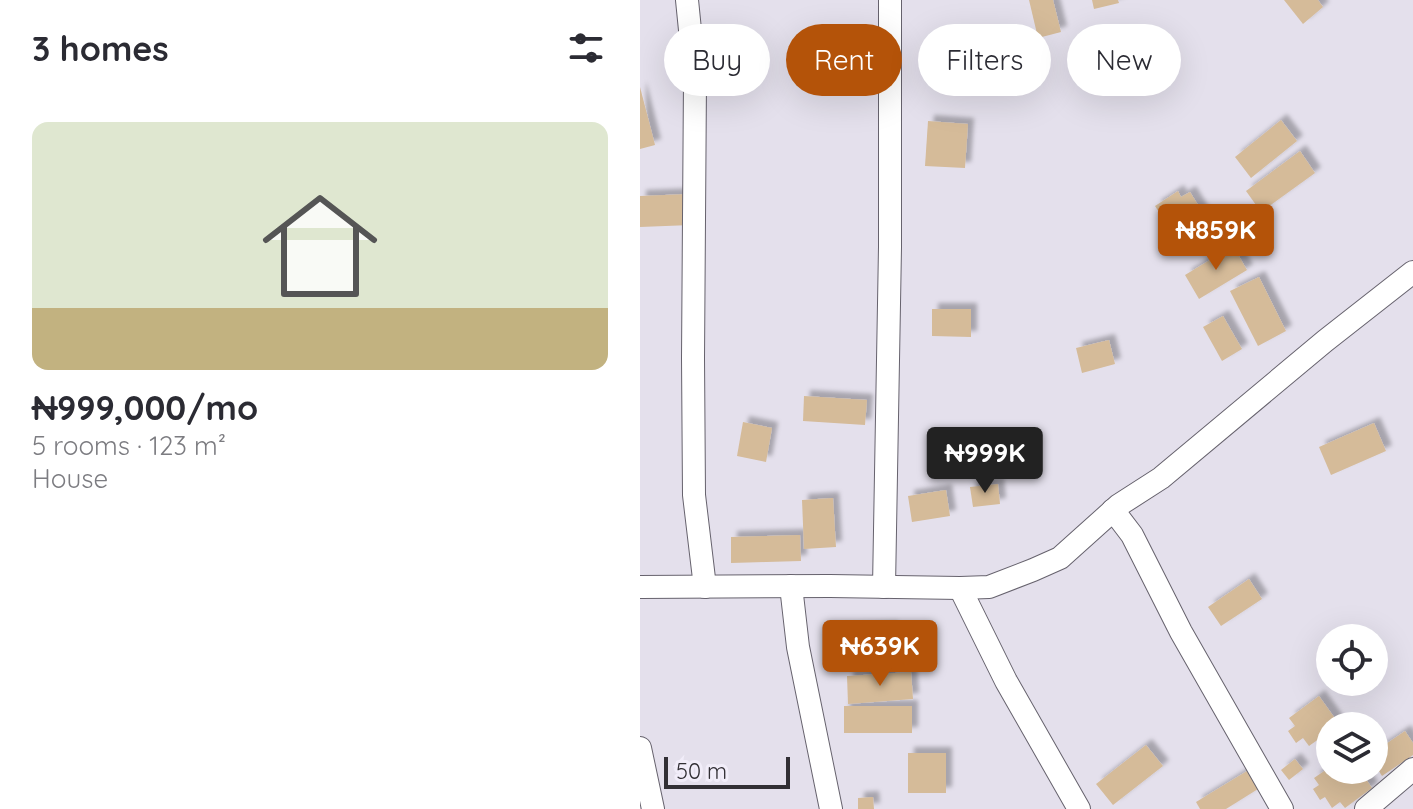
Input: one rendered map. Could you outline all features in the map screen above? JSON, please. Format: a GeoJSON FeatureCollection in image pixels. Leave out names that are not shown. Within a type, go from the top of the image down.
{"type":"FeatureCollection","features":[{"type":"Feature","properties":{"kind":"street"},"geometry":{"type":"LineString","coordinates":[[687,0],[695,80],[694,495],[705,587]]}},
{"type":"Feature","properties":{"kind":"street"},"geometry":{"type":"LineString","coordinates":[[884,587],[890,247],[890,0]]}},
{"type":"Feature","properties":{"kind":"street"},"geometry":{"type":"LineString","coordinates":[[640,587],[989,587],[1060,558],[1113,510],[1161,478],[1413,272]]}},
{"type":"Feature","properties":{"kind":"street"},"geometry":{"type":"LineString","coordinates":[[1113,510],[1132,535],[1181,632],[1282,809]]}},
{"type":"Feature","properties":{"kind":"street"},"geometry":{"type":"LineString","coordinates":[[791,586],[798,647],[831,809]]}},
{"type":"Feature","properties":{"kind":"street"},"geometry":{"type":"LineString","coordinates":[[960,588],[1006,681],[1079,809]]}},
{"type":"Feature","properties":{"kind":"street"},"geometry":{"type":"LineString","coordinates":[[640,748],[653,809]]}},
{"type":"Feature","properties":{"kind":"street"},"geometry":{"type":"LineString","coordinates":[[1366,809],[1413,769]]}},
{"type":"Feature","properties":{"kind":"building"},"geometry":{"type":"Polygon","coordinates":[[[1029,0],[1053,0],[1061,32],[1051,35],[1051,24],[1035,24],[1029,0]]]}},
{"type":"Feature","properties":{"kind":"building"},"geometry":{"type":"Polygon","coordinates":[[[1092,0],[1118,0],[1119,3],[1094,9],[1092,0]]]}},
{"type":"Feature","properties":{"kind":"building"},"geometry":{"type":"Polygon","coordinates":[[[1284,0],[1318,0],[1323,7],[1303,24],[1284,0]]]}},
{"type":"Feature","properties":{"kind":"building"},"geometry":{"type":"Polygon","coordinates":[[[640,87],[655,145],[640,149],[640,87]]]}},
{"type":"Feature","properties":{"kind":"building"},"geometry":{"type":"Polygon","coordinates":[[[1281,120],[1297,141],[1251,178],[1235,157],[1281,120]]]}},
{"type":"Feature","properties":{"kind":"building"},"geometry":{"type":"Polygon","coordinates":[[[928,121],[968,124],[965,168],[925,166],[928,121]]]}},
{"type":"Feature","properties":{"kind":"building"},"geometry":{"type":"Polygon","coordinates":[[[1300,151],[1315,173],[1261,212],[1246,191],[1300,151]]]}},
{"type":"Feature","properties":{"kind":"building"},"geometry":{"type":"Polygon","coordinates":[[[1178,191],[1181,197],[1190,192],[1211,226],[1181,246],[1155,206],[1178,191]]]}},
{"type":"Feature","properties":{"kind":"building"},"geometry":{"type":"Polygon","coordinates":[[[690,194],[691,225],[640,227],[640,196],[690,194]]]}},
{"type":"Feature","properties":{"kind":"building"},"geometry":{"type":"Polygon","coordinates":[[[1233,246],[1247,270],[1199,299],[1185,275],[1233,246]]]}},
{"type":"Feature","properties":{"kind":"building"},"geometry":{"type":"Polygon","coordinates":[[[1259,277],[1286,331],[1258,346],[1230,291],[1259,277]]]}},
{"type":"Feature","properties":{"kind":"building"},"geometry":{"type":"Polygon","coordinates":[[[932,309],[971,309],[971,337],[932,336],[932,309]]]}},
{"type":"Feature","properties":{"kind":"building"},"geometry":{"type":"Polygon","coordinates":[[[1223,316],[1242,349],[1222,361],[1203,327],[1223,316]]]}},
{"type":"Feature","properties":{"kind":"building"},"geometry":{"type":"Polygon","coordinates":[[[1109,340],[1115,364],[1082,373],[1076,348],[1109,340]]]}},
{"type":"Feature","properties":{"kind":"building"},"geometry":{"type":"Polygon","coordinates":[[[804,396],[867,400],[865,425],[803,421],[804,396]]]}},
{"type":"Feature","properties":{"kind":"building"},"geometry":{"type":"Polygon","coordinates":[[[743,422],[772,428],[766,462],[737,456],[743,422]]]}},
{"type":"Feature","properties":{"kind":"building"},"geometry":{"type":"Polygon","coordinates":[[[1374,423],[1386,451],[1331,475],[1319,447],[1374,423]]]}},
{"type":"Feature","properties":{"kind":"building"},"geometry":{"type":"Polygon","coordinates":[[[998,484],[1000,504],[973,507],[970,487],[998,484]]]}},
{"type":"Feature","properties":{"kind":"building"},"geometry":{"type":"Polygon","coordinates":[[[946,490],[950,516],[912,522],[908,496],[946,490]]]}},
{"type":"Feature","properties":{"kind":"building"},"geometry":{"type":"Polygon","coordinates":[[[833,498],[836,547],[804,549],[802,500],[833,498]]]}},
{"type":"Feature","properties":{"kind":"building"},"geometry":{"type":"Polygon","coordinates":[[[800,535],[801,561],[731,563],[731,537],[800,535]]]}},
{"type":"Feature","properties":{"kind":"building"},"geometry":{"type":"Polygon","coordinates":[[[1249,579],[1262,599],[1221,626],[1208,607],[1249,579]]]}},
{"type":"Feature","properties":{"kind":"building"},"geometry":{"type":"Polygon","coordinates":[[[892,627],[894,661],[825,664],[824,630],[892,627]]]}},
{"type":"Feature","properties":{"kind":"building"},"geometry":{"type":"Polygon","coordinates":[[[911,672],[913,699],[848,704],[847,676],[911,672]]]}},
{"type":"Feature","properties":{"kind":"building"},"geometry":{"type":"Polygon","coordinates":[[[1319,696],[1330,712],[1316,712],[1316,741],[1309,746],[1303,738],[1296,743],[1288,731],[1295,726],[1289,718],[1319,696]]]}},
{"type":"Feature","properties":{"kind":"building"},"geometry":{"type":"Polygon","coordinates":[[[844,706],[912,706],[912,733],[844,733],[844,706]]]}},
{"type":"Feature","properties":{"kind":"building"},"geometry":{"type":"Polygon","coordinates":[[[1405,731],[1413,743],[1413,755],[1388,772],[1388,743],[1405,731]]]}},
{"type":"Feature","properties":{"kind":"building"},"geometry":{"type":"Polygon","coordinates":[[[1146,745],[1163,766],[1113,805],[1096,784],[1146,745]]]}},
{"type":"Feature","properties":{"kind":"building"},"geometry":{"type":"Polygon","coordinates":[[[908,753],[946,753],[946,793],[908,793],[908,753]]]}},
{"type":"Feature","properties":{"kind":"building"},"geometry":{"type":"Polygon","coordinates":[[[1295,759],[1303,769],[1289,780],[1281,770],[1295,759]]]}},
{"type":"Feature","properties":{"kind":"building"},"geometry":{"type":"Polygon","coordinates":[[[1247,771],[1258,789],[1226,809],[1200,809],[1196,802],[1247,771]]]}},
{"type":"Feature","properties":{"kind":"building"},"geometry":{"type":"Polygon","coordinates":[[[1369,784],[1372,788],[1345,808],[1340,802],[1332,808],[1325,797],[1320,800],[1313,789],[1319,785],[1369,784]]]}},
{"type":"Feature","properties":{"kind":"building"},"geometry":{"type":"Polygon","coordinates":[[[873,797],[874,809],[858,809],[858,798],[873,797]]]}}]}
